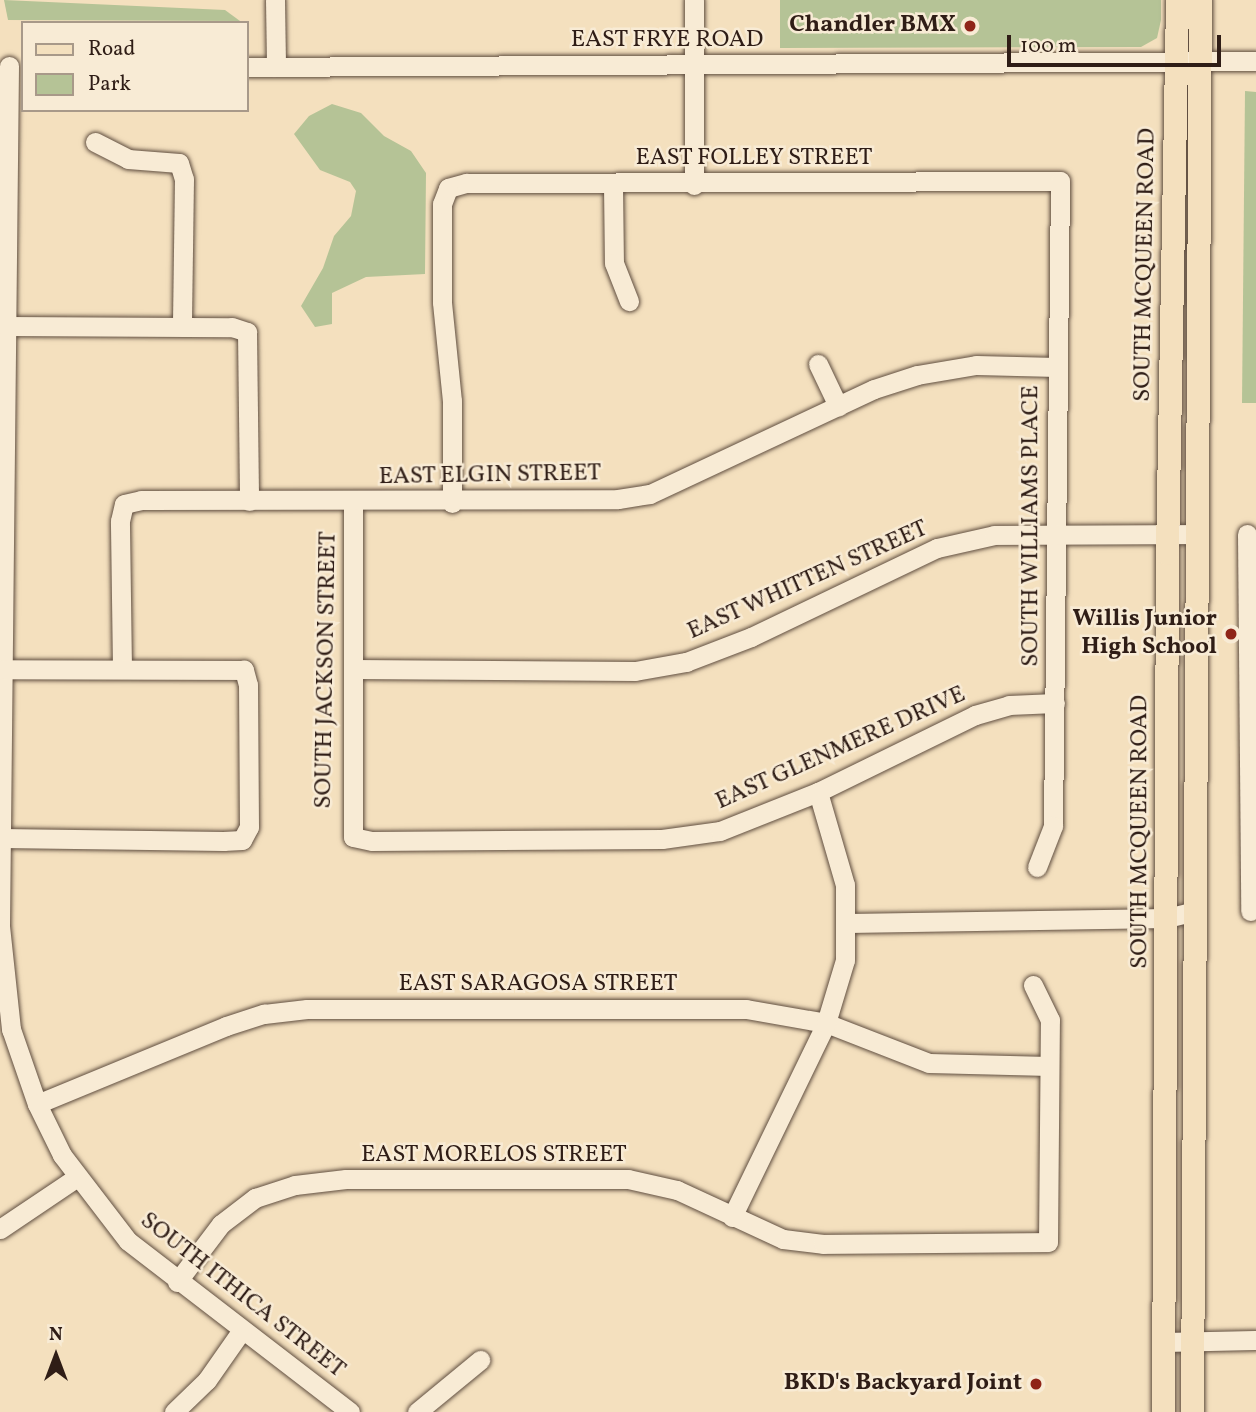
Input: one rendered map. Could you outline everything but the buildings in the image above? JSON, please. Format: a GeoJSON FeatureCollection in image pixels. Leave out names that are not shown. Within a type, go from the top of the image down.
{"type":"FeatureCollection","features":[{"type":"Feature","properties":{"kind":"main road","name":"SOUTH MCQUEEN ROAD"},"geometry":{"type":"LineString","coordinates":[[1163,1412],[1168,535],[1177,0]]}},
{"type":"Feature","properties":{"kind":"main road"},"geometry":{"type":"LineString","coordinates":[[1192,1412],[1200,0]]}},
{"type":"Feature","properties":{"kind":"street"},"geometry":{"type":"LineString","coordinates":[[275,0],[276,67]]}},
{"type":"Feature","properties":{"kind":"street"},"geometry":{"type":"LineString","coordinates":[[694,0],[694,185]]}},
{"type":"Feature","properties":{"kind":"street","name":"EAST FRYE ROAD"},"geometry":{"type":"LineString","coordinates":[[248,67],[1256,61]]}},
{"type":"Feature","properties":{"kind":"street","name":"SOUTH ITHICA STREET"},"geometry":{"type":"LineString","coordinates":[[11,66],[5,167],[3,285],[6,326],[0,926],[6,1031],[37,1104],[76,1178],[128,1241],[177,1282],[350,1412]]}},
{"type":"Feature","properties":{"kind":"street"},"geometry":{"type":"LineString","coordinates":[[95,142],[128,159],[180,163],[184,179],[182,327]]}},
{"type":"Feature","properties":{"kind":"street","name":"EAST FOLLEY STREET"},"geometry":{"type":"LineString","coordinates":[[452,503],[452,401],[442,302],[442,204],[448,188],[466,183],[694,185],[1060,181]]}},
{"type":"Feature","properties":{"kind":"street","name":"SOUTH WILLIAMS PLACE"},"geometry":{"type":"LineString","coordinates":[[1037,867],[1054,826],[1060,181]]}},
{"type":"Feature","properties":{"kind":"street"},"geometry":{"type":"LineString","coordinates":[[612,185],[614,263],[629,302]]}},
{"type":"Feature","properties":{"kind":"street"},"geometry":{"type":"LineString","coordinates":[[6,326],[232,327],[247,332],[249,501]]}},
{"type":"Feature","properties":{"kind":"street"},"geometry":{"type":"LineString","coordinates":[[818,365],[838,406]]}},
{"type":"Feature","properties":{"kind":"street","name":"EAST ELGIN STREET"},"geometry":{"type":"LineString","coordinates":[[122,669],[120,521],[124,504],[141,500],[452,503],[618,499],[650,494],[838,406],[917,375],[976,365],[1057,367]]}},
{"type":"Feature","properties":{"kind":"street","name":"SOUTH JACKSON STREET"},"geometry":{"type":"LineString","coordinates":[[353,503],[353,837]]}},
{"type":"Feature","properties":{"kind":"street","name":"EAST WHITTEN STREET"},"geometry":{"type":"LineString","coordinates":[[353,669],[635,671],[686,662],[751,637],[937,548],[993,535],[1199,534]]}},
{"type":"Feature","properties":{"kind":"street"},"geometry":{"type":"LineString","coordinates":[[1247,534],[1250,911]]}},
{"type":"Feature","properties":{"kind":"street"},"geometry":{"type":"LineString","coordinates":[[1,838],[242,840],[249,827],[248,685],[244,670],[2,667]]}},
{"type":"Feature","properties":{"kind":"street","name":"EAST GLENMERE DRIVE"},"geometry":{"type":"LineString","coordinates":[[353,837],[372,841],[662,839],[720,831],[818,792],[975,715],[1009,705],[1055,703]]}},
{"type":"Feature","properties":{"kind":"street"},"geometry":{"type":"LineString","coordinates":[[732,1217],[826,1023],[845,960],[848,923],[845,885],[818,792]]}},
{"type":"Feature","properties":{"kind":"street"},"geometry":{"type":"LineString","coordinates":[[848,923],[1167,918],[1196,911]]}},
{"type":"Feature","properties":{"kind":"street"},"geometry":{"type":"LineString","coordinates":[[1033,985],[1050,1020],[1049,1066]]}},
{"type":"Feature","properties":{"kind":"street","name":"EAST SARAGOSA STREET"},"geometry":{"type":"LineString","coordinates":[[37,1104],[226,1026],[264,1014],[307,1009],[746,1009],[826,1023],[929,1062],[1049,1066]]}},
{"type":"Feature","properties":{"kind":"street","name":"EAST MORELOS STREET"},"geometry":{"type":"LineString","coordinates":[[177,1282],[221,1224],[256,1198],[295,1185],[346,1179],[628,1179],[677,1189],[783,1239],[823,1244],[1048,1242],[1049,1066]]}},
{"type":"Feature","properties":{"kind":"street"},"geometry":{"type":"LineString","coordinates":[[0,1229],[76,1178]]}},
{"type":"Feature","properties":{"kind":"street"},"geometry":{"type":"LineString","coordinates":[[174,1412],[207,1380],[242,1330]]}},
{"type":"Feature","properties":{"kind":"street"},"geometry":{"type":"LineString","coordinates":[[1163,1342],[1256,1340]]}},
{"type":"Feature","properties":{"kind":"street"},"geometry":{"type":"LineString","coordinates":[[417,1412],[480,1360]]}},
{"type":"Feature","properties":{"kind":"green space"},"geometry":{"type":"Polygon","coordinates":[[[4,0],[225,10],[240,21],[8,20],[4,0]]]}},
{"type":"Feature","properties":{"kind":"green space","name":"Chandler BMX"},"geometry":{"type":"Polygon","coordinates":[[[780,0],[1161,0],[1161,20],[1157,38],[1141,47],[780,48],[780,0]]]}},
{"type":"Feature","properties":{"kind":"green space"},"geometry":{"type":"Polygon","coordinates":[[[1245,91],[1256,92],[1256,403],[1242,403],[1245,91]]]}},
{"type":"Feature","properties":{"kind":"green space"},"geometry":{"type":"Polygon","coordinates":[[[332,104],[361,113],[384,136],[411,151],[426,173],[425,274],[366,277],[332,293],[332,324],[315,327],[301,306],[323,268],[334,236],[351,216],[356,191],[350,182],[320,170],[294,134],[309,116],[332,104]]]}},
{"type":"Feature","properties":{"kind":"place","name":"Chandler BMX"},"geometry":{"type":"Point","coordinates":[970,26]}},
{"type":"Feature","properties":{"kind":"place","name":"Willis Junior High School"},"geometry":{"type":"Point","coordinates":[1231,634]}},
{"type":"Feature","properties":{"kind":"place","name":"BKD's Backyard Joint"},"geometry":{"type":"Point","coordinates":[1036,1384]}}]}
